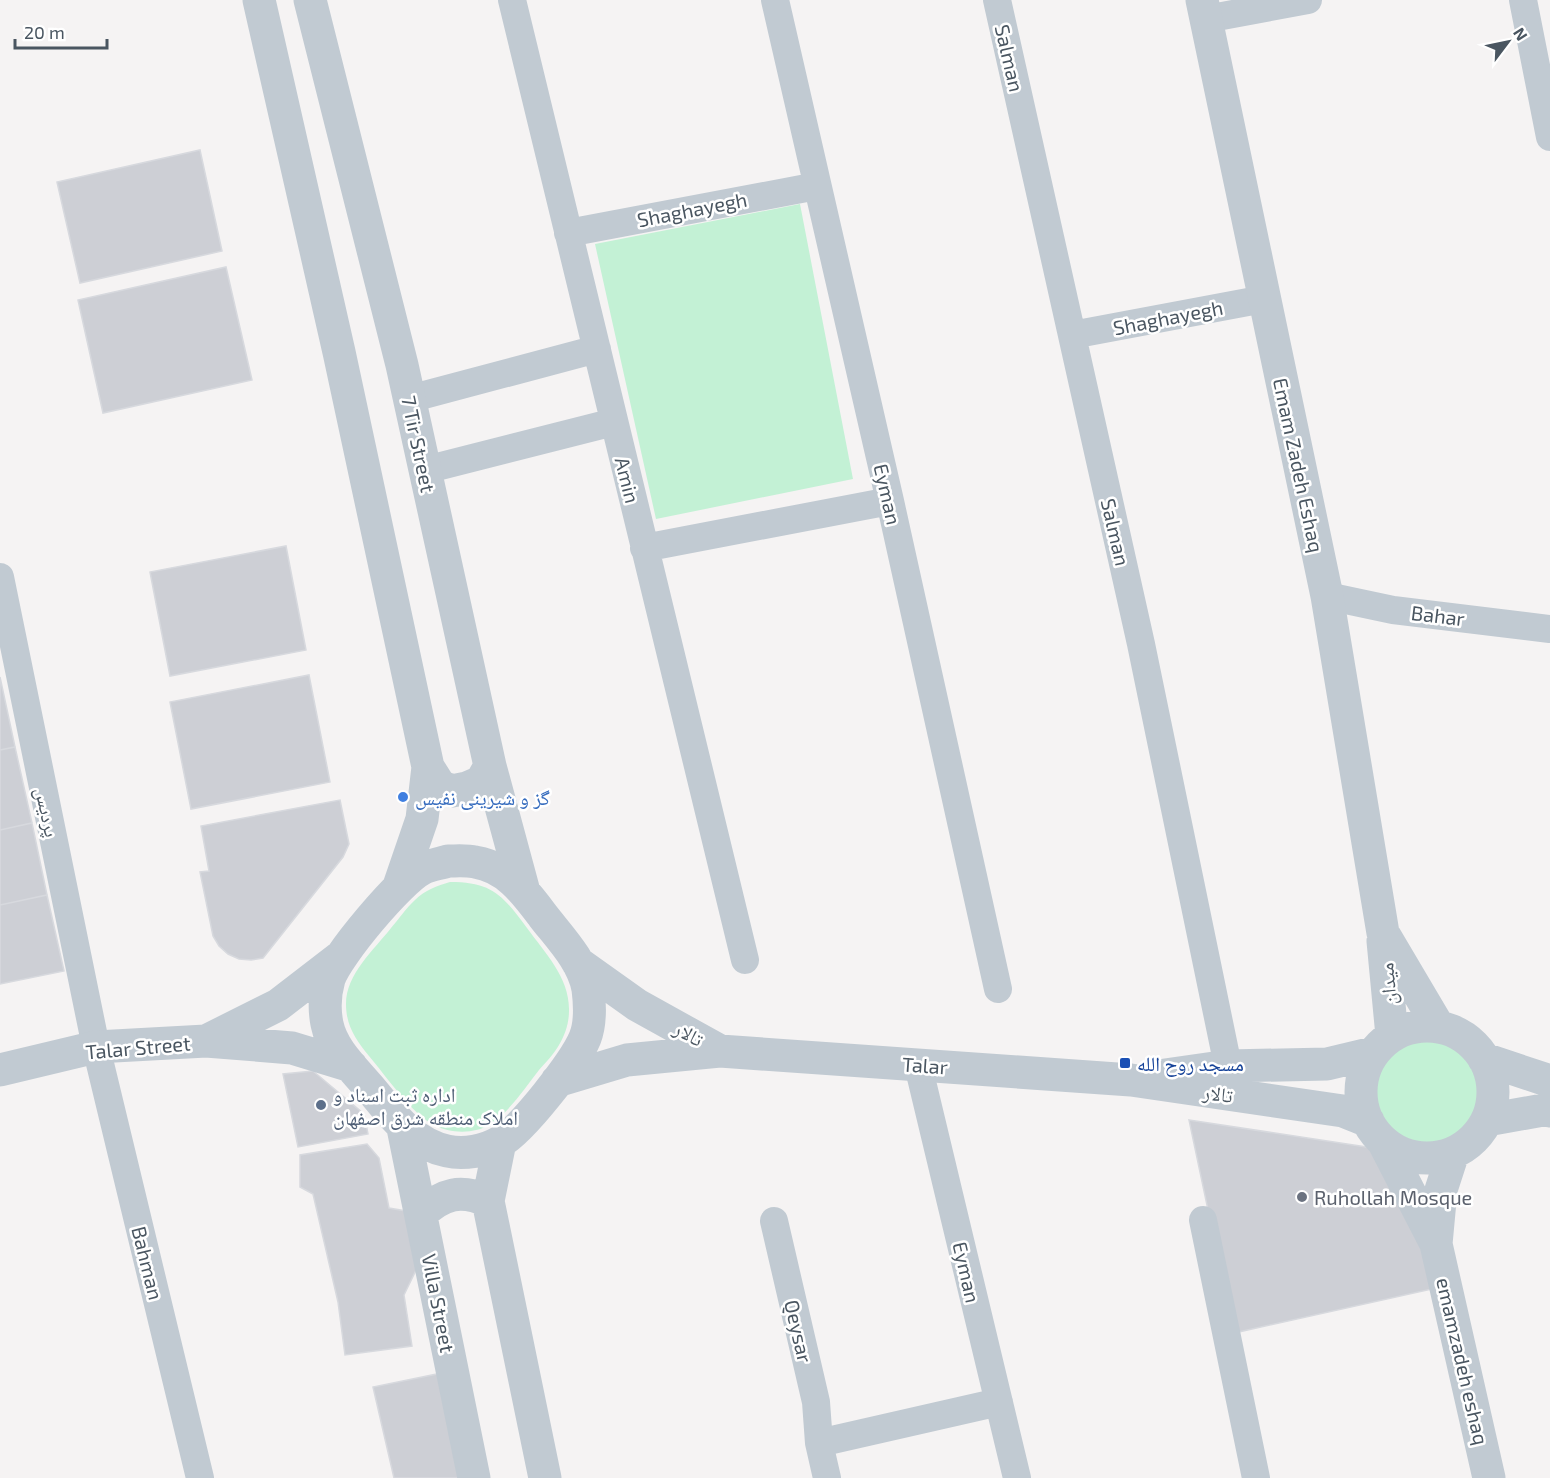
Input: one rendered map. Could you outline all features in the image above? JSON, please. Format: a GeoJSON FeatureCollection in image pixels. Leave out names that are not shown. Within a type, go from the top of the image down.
{"type":"FeatureCollection","features":[{"type":"Feature","properties":{"kind":"street"},"geometry":{"type":"LineString","coordinates":[[259,0],[339,352],[428,767],[422,819],[399,886]]}},
{"type":"Feature","properties":{"kind":"street","name":"7 Tir Street"},"geometry":{"type":"LineString","coordinates":[[310,0],[409,399],[490,766],[523,888]]}},
{"type":"Feature","properties":{"kind":"street","name":"Amin"},"geometry":{"type":"LineString","coordinates":[[512,0],[746,960]]}},
{"type":"Feature","properties":{"kind":"street","name":"Eyman"},"geometry":{"type":"LineString","coordinates":[[775,0],[890,501],[998,989]]}},
{"type":"Feature","properties":{"kind":"street","name":"Salman"},"geometry":{"type":"LineString","coordinates":[[997,0],[1141,644],[1228,1065]]}},
{"type":"Feature","properties":{"kind":"street"},"geometry":{"type":"LineString","coordinates":[[1204,10],[1308,0]]}},
{"type":"Feature","properties":{"kind":"street"},"geometry":{"type":"LineString","coordinates":[[1523,0],[1550,137]]}},
{"type":"Feature","properties":{"kind":"street","name":"Emam Zadeh Eshaq"},"geometry":{"type":"LineString","coordinates":[[1204,10],[1327,596],[1383,933]]}},
{"type":"Feature","properties":{"kind":"street","name":"Shaghayegh"},"geometry":{"type":"LineString","coordinates":[[568,233],[817,186]]}},
{"type":"Feature","properties":{"kind":"street","name":"Shaghayegh"},"geometry":{"type":"LineString","coordinates":[[1072,335],[1264,298]]}},
{"type":"Feature","properties":{"kind":"street"},"geometry":{"type":"LineString","coordinates":[[409,399],[597,349]]}},
{"type":"Feature","properties":{"kind":"street"},"geometry":{"type":"LineString","coordinates":[[425,470],[614,422]]}},
{"type":"Feature","properties":{"kind":"street"},"geometry":{"type":"LineString","coordinates":[[644,548],[890,501]]}},
{"type":"Feature","properties":{"kind":"street","name":"پردیس"},"geometry":{"type":"LineString","coordinates":[[0,577],[96,1047]]}},
{"type":"Feature","properties":{"kind":"street","name":"Bahar"},"geometry":{"type":"LineString","coordinates":[[1327,596],[1393,610],[1550,628]]}},
{"type":"Feature","properties":{"kind":"street"},"geometry":{"type":"LineString","coordinates":[[428,767],[440,786],[452,791],[481,782],[490,766]]}},
{"type":"Feature","properties":{"kind":"street"},"geometry":{"type":"LineString","coordinates":[[448,861],[475,862],[501,871],[523,888],[579,963],[588,986],[590,1011],[586,1036],[576,1058],[520,1126],[500,1142],[476,1152],[450,1152],[425,1144],[404,1128],[336,1047],[327,1025],[325,1001],[329,978],[341,957],[399,886],[422,869],[448,861]]}},
{"type":"Feature","properties":{"kind":"street"},"geometry":{"type":"LineString","coordinates":[[1376,1131],[1404,1154],[1426,1158],[1453,1153],[1472,1141],[1487,1120],[1493,1098],[1491,1074],[1480,1051],[1460,1034],[1438,1026],[1383,933]]}},
{"type":"Feature","properties":{"kind":"street","name":"میدان"},"geometry":{"type":"LineString","coordinates":[[1383,933],[1383,1044]]}},
{"type":"Feature","properties":{"kind":"street"},"geometry":{"type":"LineString","coordinates":[[206,1041],[278,1005],[341,957]]}},
{"type":"Feature","properties":{"kind":"street","name":"تالار"},"geometry":{"type":"LineString","coordinates":[[579,963],[637,1005],[720,1051]]}},
{"type":"Feature","properties":{"kind":"street","name":"میدان"},"geometry":{"type":"LineString","coordinates":[[1436,1244],[1376,1131],[1361,1095],[1364,1072],[1383,1044],[1417,1026],[1438,1026]]}},
{"type":"Feature","properties":{"kind":"street"},"geometry":{"type":"LineString","coordinates":[[206,1041],[292,1048],[351,1066]]}},
{"type":"Feature","properties":{"kind":"street","name":"Talar Street"},"geometry":{"type":"LineString","coordinates":[[0,1070],[96,1047],[206,1041]]}},
{"type":"Feature","properties":{"kind":"street","name":"تالار"},"geometry":{"type":"LineString","coordinates":[[1131,1080],[1228,1065],[1327,1064],[1383,1044]]}},
{"type":"Feature","properties":{"kind":"street","name":"Bahman"},"geometry":{"type":"LineString","coordinates":[[96,1047],[200,1478]]}},
{"type":"Feature","properties":{"kind":"street","name":"تالار"},"geometry":{"type":"LineString","coordinates":[[557,1081],[627,1060],[720,1051]]}},
{"type":"Feature","properties":{"kind":"street","name":"Talar"},"geometry":{"type":"LineString","coordinates":[[720,1051],[1131,1080]]}},
{"type":"Feature","properties":{"kind":"street"},"geometry":{"type":"LineString","coordinates":[[1484,1059],[1550,1082]]}},
{"type":"Feature","properties":{"kind":"street","name":"Eyman"},"geometry":{"type":"LineString","coordinates":[[918,1065],[1017,1478]]}},
{"type":"Feature","properties":{"kind":"street","name":"تالار"},"geometry":{"type":"LineString","coordinates":[[1131,1080],[1343,1111],[1376,1131]]}},
{"type":"Feature","properties":{"kind":"street"},"geometry":{"type":"LineString","coordinates":[[1487,1120],[1543,1110],[1550,1111]]}},
{"type":"Feature","properties":{"kind":"street","name":"Villa Street"},"geometry":{"type":"LineString","coordinates":[[404,1128],[474,1478]]}},
{"type":"Feature","properties":{"kind":"street"},"geometry":{"type":"LineString","coordinates":[[500,1142],[489,1201],[545,1478]]}},
{"type":"Feature","properties":{"kind":"street"},"geometry":{"type":"LineString","coordinates":[[1436,1244],[1441,1190],[1453,1153]]}},
{"type":"Feature","properties":{"kind":"street"},"geometry":{"type":"LineString","coordinates":[[421,1214],[432,1203],[452,1195],[475,1195],[489,1201]]}},
{"type":"Feature","properties":{"kind":"street"},"geometry":{"type":"LineString","coordinates":[[1203,1220],[1256,1478]]}},
{"type":"Feature","properties":{"kind":"street","name":"Qeysar"},"geometry":{"type":"LineString","coordinates":[[774,1221],[816,1402],[819,1443],[827,1478]]}},
{"type":"Feature","properties":{"kind":"street","name":"emamzadeh eshaq"},"geometry":{"type":"LineString","coordinates":[[1436,1244],[1489,1478]]}},
{"type":"Feature","properties":{"kind":"street"},"geometry":{"type":"LineString","coordinates":[[819,1443],[999,1402]]}},
{"type":"Feature","properties":{"kind":"green space"},"geometry":{"type":"Polygon","coordinates":[[[800,204],[853,479],[656,519],[595,244],[800,204]]]}},
{"type":"Feature","properties":{"kind":"green space"},"geometry":{"type":"Polygon","coordinates":[[[450,882],[487,888],[511,907],[555,966],[565,988],[569,1011],[566,1029],[557,1048],[511,1106],[491,1124],[478,1130],[463,1132],[434,1125],[408,1104],[356,1038],[346,1012],[347,993],[356,973],[369,954],[415,900],[436,887],[450,882]]]}},
{"type":"Feature","properties":{"kind":"green space"},"geometry":{"type":"Polygon","coordinates":[[[1429,1038],[1450,1042],[1467,1054],[1479,1071],[1483,1092],[1479,1113],[1467,1130],[1450,1142],[1429,1146],[1408,1142],[1391,1130],[1379,1113],[1375,1092],[1379,1071],[1391,1054],[1408,1042],[1429,1038]]]}},
{"type":"Feature","properties":{"kind":"building"},"geometry":{"type":"Polygon","coordinates":[[[200,150],[222,251],[80,283],[57,182],[200,150]]]}},
{"type":"Feature","properties":{"kind":"building"},"geometry":{"type":"Polygon","coordinates":[[[226,267],[252,380],[103,413],[78,300],[226,267]]]}},
{"type":"Feature","properties":{"kind":"building"},"geometry":{"type":"Polygon","coordinates":[[[286,546],[306,650],[170,676],[150,572],[286,546]]]}},
{"type":"Feature","properties":{"kind":"building"},"geometry":{"type":"Polygon","coordinates":[[[309,675],[330,782],[191,809],[170,702],[309,675]]]}},
{"type":"Feature","properties":{"kind":"building"},"geometry":{"type":"Polygon","coordinates":[[[0,677],[15,747],[0,750],[0,677]]]}},
{"type":"Feature","properties":{"kind":"building"},"geometry":{"type":"Polygon","coordinates":[[[15,747],[32,823],[0,830],[0,750],[15,747]]]}},
{"type":"Feature","properties":{"kind":"building"},"geometry":{"type":"Polygon","coordinates":[[[340,800],[349,844],[343,857],[263,958],[239,959],[228,954],[213,936],[200,872],[209,871],[201,826],[340,800]]]}},
{"type":"Feature","properties":{"kind":"building"},"geometry":{"type":"Polygon","coordinates":[[[32,823],[47,895],[0,905],[0,830],[32,823]]]}},
{"type":"Feature","properties":{"kind":"building"},"geometry":{"type":"Polygon","coordinates":[[[47,895],[64,971],[0,984],[0,905],[47,895]]]}},
{"type":"Feature","properties":{"kind":"building","name":"اداره ثبت اسناد و املاک منطقه شرق اصفهان"},"geometry":{"type":"Polygon","coordinates":[[[313,1071],[364,1114],[368,1134],[298,1147],[283,1074],[313,1071]]]}},
{"type":"Feature","properties":{"kind":"building","name":"Ruhollah Mosque"},"geometry":{"type":"Polygon","coordinates":[[[1189,1120],[1373,1148],[1422,1245],[1432,1289],[1234,1333],[1189,1120]]]}},
{"type":"Feature","properties":{"kind":"building"},"geometry":{"type":"Polygon","coordinates":[[[367,1144],[379,1158],[389,1208],[406,1211],[419,1264],[404,1295],[412,1346],[345,1355],[338,1302],[313,1194],[300,1187],[300,1155],[367,1144]]]}},
{"type":"Feature","properties":{"kind":"building"},"geometry":{"type":"Polygon","coordinates":[[[442,1373],[464,1478],[394,1478],[373,1387],[442,1373]]]}},
{"type":"Feature","properties":{"kind":"place","name":"گز و شیرینی نفیس"},"geometry":{"type":"Point","coordinates":[403,797]}},
{"type":"Feature","properties":{"kind":"place","name":"مسجد روح الله"},"geometry":{"type":"Point","coordinates":[1125,1063]}},
{"type":"Feature","properties":{"kind":"place","name":"اداره ثبت اسناد و املاک منطقه شرق اصفهان"},"geometry":{"type":"Point","coordinates":[321,1105]}},
{"type":"Feature","properties":{"kind":"place","name":"Ruhollah Mosque"},"geometry":{"type":"Point","coordinates":[1302,1197]}}]}
